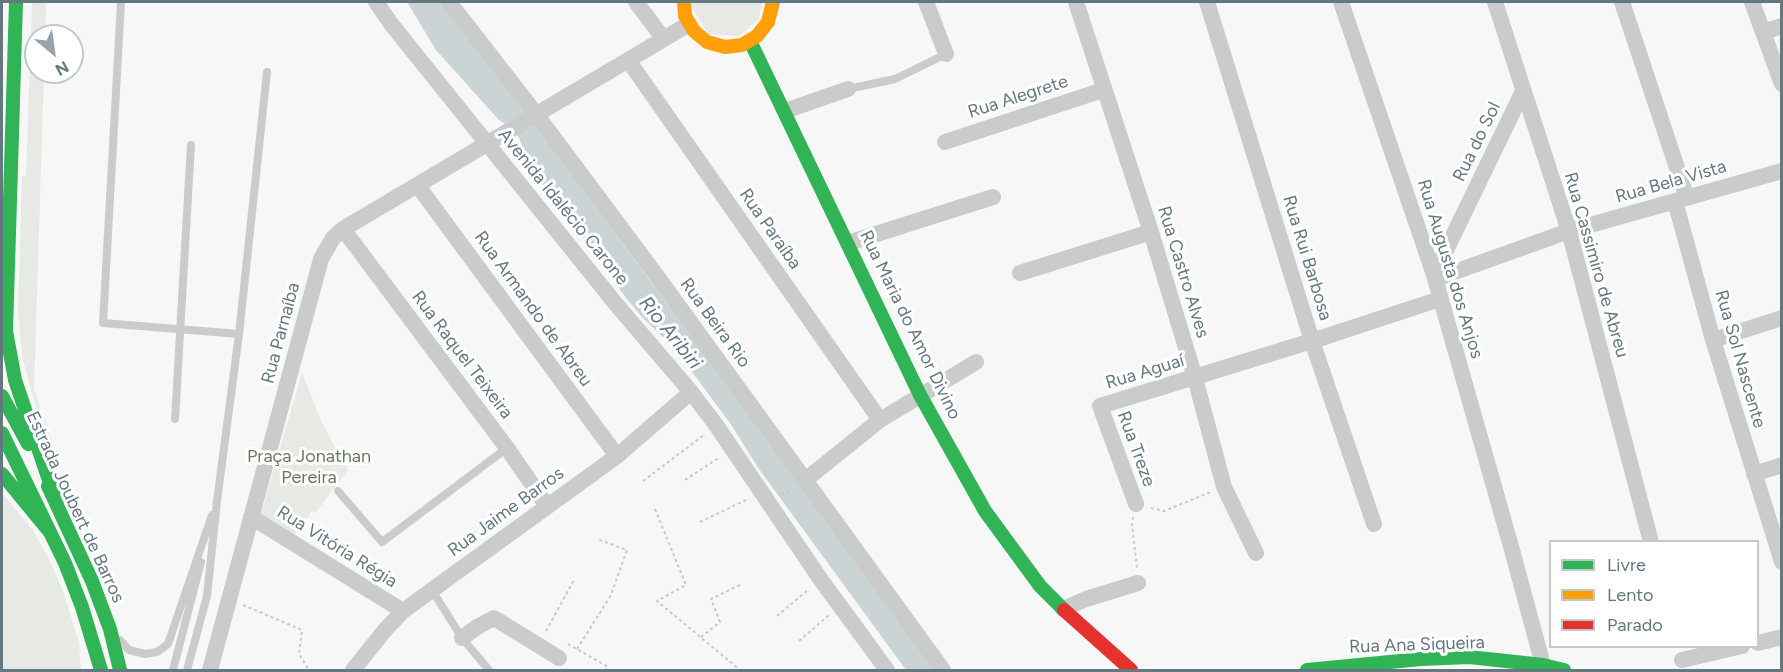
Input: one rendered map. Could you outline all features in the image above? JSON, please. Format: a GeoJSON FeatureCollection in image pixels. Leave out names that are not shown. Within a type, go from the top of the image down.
{"type":"FeatureCollection","features":[{"type":"Feature","properties":{"kind":"street"},"geometry":{"type":"LineString","coordinates":[[16,2],[6,332],[10,364],[57,504]]}},
{"type":"Feature","properties":{"kind":"street","name":"Avenida Idalécio Carone"},"geometry":{"type":"LineString","coordinates":[[376,2],[615,303],[691,392],[768,496],[821,580],[887,670]]}},
{"type":"Feature","properties":{"kind":"street","name":"Rua Beira Rio"},"geometry":{"type":"LineString","coordinates":[[449,2],[654,272],[798,485],[943,670]]}},
{"type":"Feature","properties":{"kind":"street"},"geometry":{"type":"LineString","coordinates":[[636,2],[663,38]]}},
{"type":"Feature","properties":{"kind":"street"},"geometry":{"type":"LineString","coordinates":[[684,2],[685,16],[700,37],[716,45],[733,47],[750,41],[764,30],[773,2]]}},
{"type":"Feature","properties":{"kind":"street"},"geometry":{"type":"LineString","coordinates":[[926,2],[946,54]]}},
{"type":"Feature","properties":{"kind":"street","name":"Rua Castro Alves"},"geometry":{"type":"LineString","coordinates":[[1076,2],[1151,232],[1195,378],[1224,487],[1256,552]]}},
{"type":"Feature","properties":{"kind":"street","name":"Rua Rui Barbosa"},"geometry":{"type":"LineString","coordinates":[[1207,2],[1312,341],[1374,524]]}},
{"type":"Feature","properties":{"kind":"street","name":"Rua Augusta dos Anjos"},"geometry":{"type":"LineString","coordinates":[[1341,2],[1435,277],[1543,664]]}},
{"type":"Feature","properties":{"kind":"street","name":"Rua Cassimiro de Abreu"},"geometry":{"type":"LineString","coordinates":[[1495,2],[1569,231],[1650,540]]}},
{"type":"Feature","properties":{"kind":"street","name":"Rua Sol Nascente"},"geometry":{"type":"LineString","coordinates":[[1622,2],[1681,199],[1713,340],[1782,562]]}},
{"type":"Feature","properties":{"kind":"street"},"geometry":{"type":"LineString","coordinates":[[1752,2],[1782,84]]}},
{"type":"Feature","properties":{"kind":"street"},"geometry":{"type":"LineString","coordinates":[[535,115],[689,24]]}},
{"type":"Feature","properties":{"kind":"street"},"geometry":{"type":"LineString","coordinates":[[1763,32],[1782,26]]}},
{"type":"Feature","properties":{"kind":"street","name":"Rua Maria do Amor Divino"},"geometry":{"type":"LineString","coordinates":[[750,41],[920,395],[985,511],[1040,586],[1131,670]]}},
{"type":"Feature","properties":{"kind":"street","name":"Rua Paraíba"},"geometry":{"type":"LineString","coordinates":[[628,60],[880,420]]}},
{"type":"Feature","properties":{"kind":"street"},"geometry":{"type":"LineString","coordinates":[[785,111],[848,89]]}},
{"type":"Feature","properties":{"kind":"street","name":"Rua Alegrete"},"geometry":{"type":"LineString","coordinates":[[945,141],[1103,90]]}},
{"type":"Feature","properties":{"kind":"street","name":"Rua do Sol"},"geometry":{"type":"LineString","coordinates":[[1435,277],[1523,91]]}},
{"type":"Feature","properties":{"kind":"street","name":"Rua Parnaíba"},"geometry":{"type":"LineString","coordinates":[[210,670],[321,259],[333,238],[343,229],[535,115]]}},
{"type":"Feature","properties":{"kind":"street","name":"Rua Bela Vista"},"geometry":{"type":"LineString","coordinates":[[1435,277],[1569,231],[1782,171]]}},
{"type":"Feature","properties":{"kind":"street","name":"Rua Armando de Abreu"},"geometry":{"type":"LineString","coordinates":[[417,186],[617,456]]}},
{"type":"Feature","properties":{"kind":"street"},"geometry":{"type":"LineString","coordinates":[[848,243],[993,197]]}},
{"type":"Feature","properties":{"kind":"street","name":"Rua Raquel Teixeira"},"geometry":{"type":"LineString","coordinates":[[343,229],[507,448],[548,507]]}},
{"type":"Feature","properties":{"kind":"street"},"geometry":{"type":"LineString","coordinates":[[1020,273],[1151,232]]}},
{"type":"Feature","properties":{"kind":"street","name":"Rua Aguaí"},"geometry":{"type":"LineString","coordinates":[[1100,406],[1195,378],[1440,299]]}},
{"type":"Feature","properties":{"kind":"street"},"geometry":{"type":"LineString","coordinates":[[1713,340],[1782,318]]}},
{"type":"Feature","properties":{"kind":"street"},"geometry":{"type":"LineString","coordinates":[[798,485],[880,420],[976,362]]}},
{"type":"Feature","properties":{"kind":"street","name":"Rua Jaime Barros"},"geometry":{"type":"LineString","coordinates":[[353,670],[403,611],[617,456],[691,392]]}},
{"type":"Feature","properties":{"kind":"street","name":"Estrada Joubert de Barros"},"geometry":{"type":"LineString","coordinates":[[2,396],[57,504],[92,581],[110,629],[120,670]]}},
{"type":"Feature","properties":{"kind":"street","name":"Rua Treze"},"geometry":{"type":"LineString","coordinates":[[1100,406],[1136,504]]}},
{"type":"Feature","properties":{"kind":"street","name":"Estrada Joubert de Barros"},"geometry":{"type":"LineString","coordinates":[[2,433],[74,585],[101,670]]}},
{"type":"Feature","properties":{"kind":"street"},"geometry":{"type":"LineString","coordinates":[[1754,474],[1782,465]]}},
{"type":"Feature","properties":{"kind":"street"},"geometry":{"type":"LineString","coordinates":[[2,474],[49,531]]}},
{"type":"Feature","properties":{"kind":"street","name":"Rua Vitória Régia"},"geometry":{"type":"LineString","coordinates":[[251,517],[403,611]]}},
{"type":"Feature","properties":{"kind":"street"},"geometry":{"type":"LineString","coordinates":[[1063,609],[1086,599],[1138,583]]}},
{"type":"Feature","properties":{"kind":"street"},"geometry":{"type":"LineString","coordinates":[[462,638],[494,618],[559,658]]}},
{"type":"Feature","properties":{"kind":"street"},"geometry":{"type":"LineString","coordinates":[[1759,643],[1782,638]]}},
{"type":"Feature","properties":{"kind":"street"},"geometry":{"type":"LineString","coordinates":[[1682,659],[1733,648]]}},
{"type":"Feature","properties":{"kind":"street","name":"Rua Ana Siqueira"},"geometry":{"type":"LineString","coordinates":[[1307,670],[1421,659],[1469,657],[1543,664],[1564,670]]}},
{"type":"Feature","properties":{"kind":"lane"},"geometry":{"type":"LineString","coordinates":[[121,2],[103,323],[239,334]]}},
{"type":"Feature","properties":{"kind":"lane"},"geometry":{"type":"LineString","coordinates":[[848,89],[895,79],[946,54]]}},
{"type":"Feature","properties":{"kind":"lane"},"geometry":{"type":"LineString","coordinates":[[187,670],[207,596],[239,334],[267,72]]}},
{"type":"Feature","properties":{"kind":"lane"},"geometry":{"type":"LineString","coordinates":[[175,419],[190,145]]}},
{"type":"Feature","properties":{"kind":"lane"},"geometry":{"type":"LineString","coordinates":[[338,491],[382,542],[507,448]]}},
{"type":"Feature","properties":{"kind":"lane"},"geometry":{"type":"LineString","coordinates":[[110,629],[129,650],[145,654],[157,652],[168,644],[218,501]]}},
{"type":"Feature","properties":{"kind":"lane"},"geometry":{"type":"LineString","coordinates":[[173,670],[218,501]]}},
{"type":"Feature","properties":{"kind":"lane"},"geometry":{"type":"LineString","coordinates":[[432,590],[462,638],[489,670]]}},
{"type":"Feature","properties":{"kind":"path"},"geometry":{"type":"LineString","coordinates":[[643,481],[716,425]]}},
{"type":"Feature","properties":{"kind":"path"},"geometry":{"type":"LineString","coordinates":[[685,480],[733,449]]}},
{"type":"Feature","properties":{"kind":"path"},"geometry":{"type":"LineString","coordinates":[[700,522],[798,485]]}},
{"type":"Feature","properties":{"kind":"path"},"geometry":{"type":"LineString","coordinates":[[1138,583],[1132,525],[1136,504],[1164,511],[1224,487]]}},
{"type":"Feature","properties":{"kind":"path"},"geometry":{"type":"LineString","coordinates":[[655,509],[686,585],[657,601],[740,670]]}},
{"type":"Feature","properties":{"kind":"path"},"geometry":{"type":"LineString","coordinates":[[576,649],[611,595],[627,550],[597,539]]}},
{"type":"Feature","properties":{"kind":"path"},"geometry":{"type":"LineString","coordinates":[[546,632],[574,580]]}},
{"type":"Feature","properties":{"kind":"path"},"geometry":{"type":"LineString","coordinates":[[777,616],[821,580]]}},
{"type":"Feature","properties":{"kind":"path"},"geometry":{"type":"LineString","coordinates":[[701,637],[720,622],[711,599],[742,584]]}},
{"type":"Feature","properties":{"kind":"path"},"geometry":{"type":"LineString","coordinates":[[799,641],[833,612],[826,604],[834,598]]}},
{"type":"Feature","properties":{"kind":"path"},"geometry":{"type":"LineString","coordinates":[[229,599],[302,630],[299,654],[309,670]]}},
{"type":"Feature","properties":{"kind":"path"},"geometry":{"type":"LineString","coordinates":[[730,670],[734,665]]}},
{"type":"Feature","properties":{"kind":"green space"},"geometry":{"type":"Polygon","coordinates":[[[32,2],[46,2],[45,24],[31,24],[32,2]]]}},
{"type":"Feature","properties":{"kind":"green space"},"geometry":{"type":"Polygon","coordinates":[[[689,2],[763,2],[758,20],[739,36],[708,34],[689,2]]]}},
{"type":"Feature","properties":{"kind":"green space"},"geometry":{"type":"Polygon","coordinates":[[[29,84],[44,84],[34,390],[59,460],[35,403],[23,360],[18,313],[22,176],[26,176],[29,84]]]}},
{"type":"Feature","properties":{"kind":"green space","name":"Praça Jonathan Pereira"},"geometry":{"type":"Polygon","coordinates":[[[302,373],[322,423],[348,470],[315,513],[312,511],[293,537],[261,513],[302,373]]]}},
{"type":"Feature","properties":{"kind":"green space"},"geometry":{"type":"Polygon","coordinates":[[[2,493],[32,529],[48,557],[63,591],[79,643],[81,670],[2,670],[2,493]]]}},
{"type":"Feature","properties":{"kind":"water","name":"Rio Aribiri"},"geometry":{"type":"Polygon","coordinates":[[[407,2],[444,2],[938,670],[906,670],[759,469],[730,423],[675,349],[626,298],[532,170],[519,138],[512,128],[499,120],[436,50],[407,2]]]}},
{"type":"Feature","properties":{"kind":"traffic: fast"},"geometry":{"type":"LineString","coordinates":[[16,2],[6,331],[15,380],[57,504]]}},
{"type":"Feature","properties":{"kind":"traffic: fast"},"geometry":{"type":"LineString","coordinates":[[750,41],[920,395],[985,511],[1040,586],[1064,610]]}},
{"type":"Feature","properties":{"kind":"traffic: fast"},"geometry":{"type":"LineString","coordinates":[[2,396],[28,444]]}},
{"type":"Feature","properties":{"kind":"traffic: fast"},"geometry":{"type":"LineString","coordinates":[[2,433],[65,563],[82,607],[101,670]]}},
{"type":"Feature","properties":{"kind":"traffic: fast"},"geometry":{"type":"LineString","coordinates":[[2,474],[49,531]]}},
{"type":"Feature","properties":{"kind":"traffic: fast"},"geometry":{"type":"LineString","coordinates":[[48,486],[92,581],[110,629],[120,670]]}},
{"type":"Feature","properties":{"kind":"traffic: fast"},"geometry":{"type":"LineString","coordinates":[[1307,670],[1421,659],[1469,657],[1543,665],[1564,670]]}},
{"type":"Feature","properties":{"kind":"traffic: slow"},"geometry":{"type":"LineString","coordinates":[[684,2],[685,16],[694,31],[707,42],[725,47],[742,45],[757,36],[768,22],[773,2]]}},
{"type":"Feature","properties":{"kind":"traffic: jam"},"geometry":{"type":"LineString","coordinates":[[1064,610],[1131,670]]}}]}
